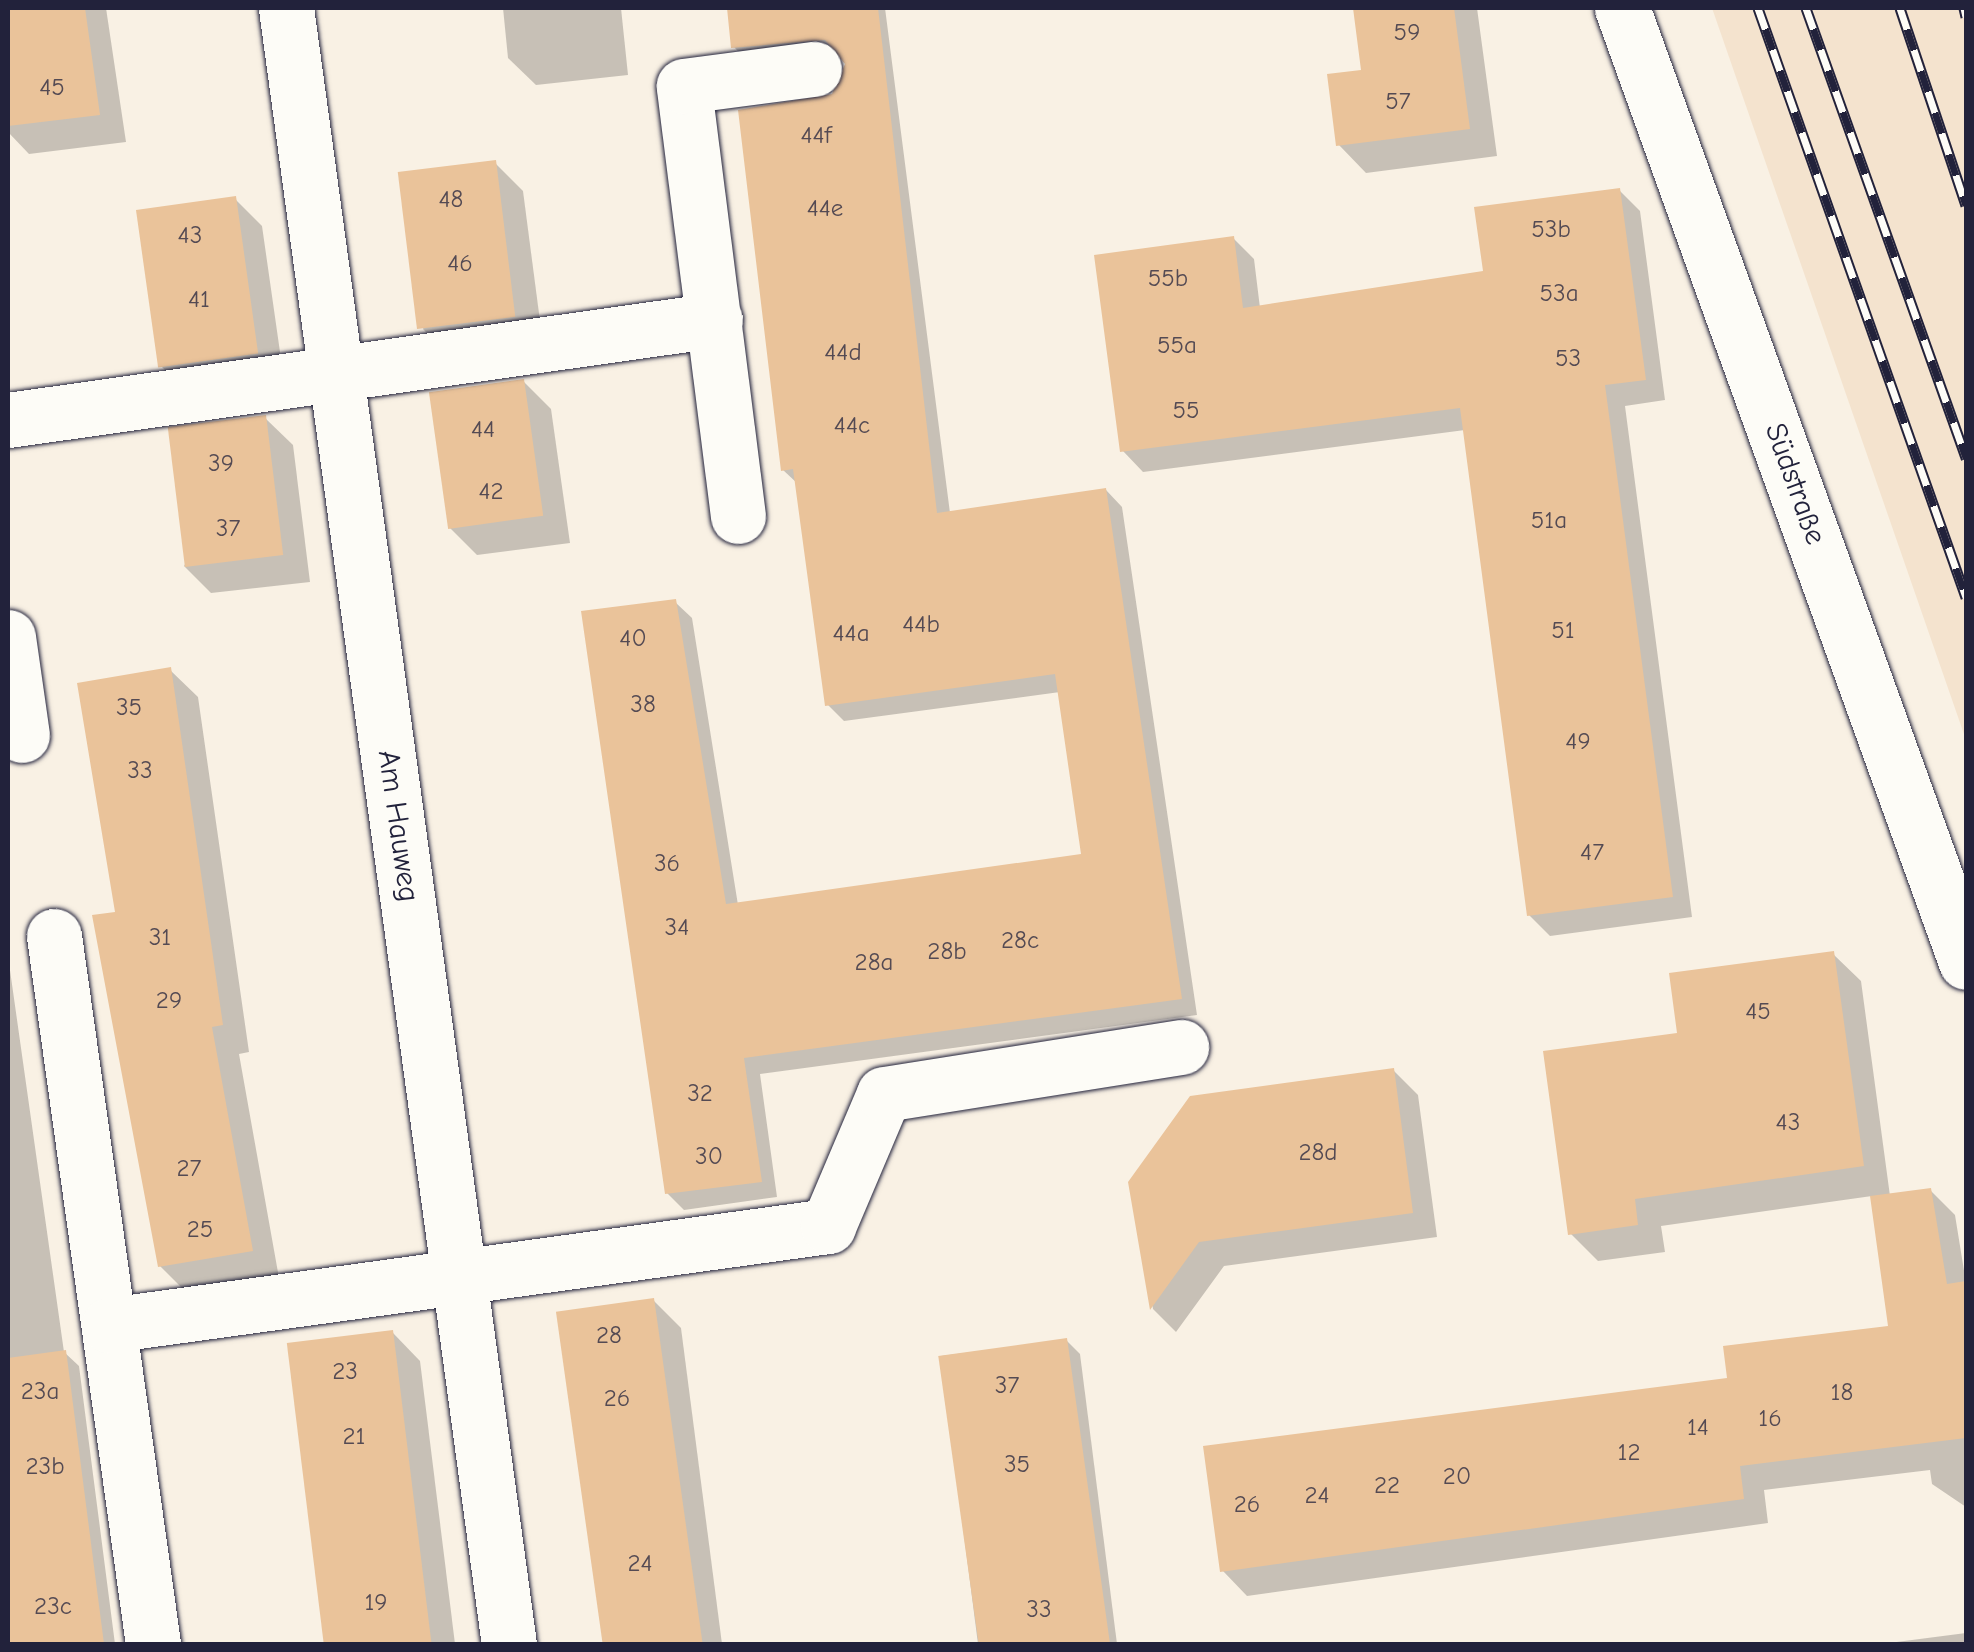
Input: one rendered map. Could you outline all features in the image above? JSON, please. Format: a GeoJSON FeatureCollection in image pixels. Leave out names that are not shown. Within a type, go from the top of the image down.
{"type":"FeatureCollection","features":[{"type":"Feature","properties":{"kind":"street","name":"Am Hauweg"},"geometry":{"type":"LineString","coordinates":[[286,8],[509,1644]]}},
{"type":"Feature","properties":{"kind":"street","name":"Südstraße"},"geometry":{"type":"LineString","coordinates":[[1622,8],[1966,962]]}},
{"type":"Feature","properties":{"kind":"street"},"geometry":{"type":"LineString","coordinates":[[738,516],[684,86],[814,68]]}},
{"type":"Feature","properties":{"kind":"street"},"geometry":{"type":"LineString","coordinates":[[8,420],[714,320]]}},
{"type":"Feature","properties":{"kind":"street"},"geometry":{"type":"LineString","coordinates":[[8,637],[22,734]]}},
{"type":"Feature","properties":{"kind":"street"},"geometry":{"type":"LineString","coordinates":[[54,936],[153,1644]]}},
{"type":"Feature","properties":{"kind":"street"},"geometry":{"type":"LineString","coordinates":[[109,1325],[828,1226],[884,1094],[1181,1047]]}},
{"type":"Feature","properties":{"kind":"shaded area"},"geometry":{"type":"Polygon","coordinates":[[[1712,8],[1966,8],[1966,740],[1712,8]]]}},
{"type":"Feature","properties":{"kind":"building"},"geometry":{"type":"Polygon","coordinates":[[[8,8],[85,8],[100,115],[8,126],[8,8]]]}},
{"type":"Feature","properties":{"kind":"building"},"geometry":{"type":"Polygon","coordinates":[[[727,8],[878,8],[937,513],[1106,488],[1182,999],[744,1058],[762,1182],[665,1194],[581,611],[676,599],[726,904],[1081,854],[1055,674],[825,706],[793,469],[781,471],[738,110],[832,94],[845,64],[825,40],[731,48],[727,8]]]}},
{"type":"Feature","properties":{"kind":"building"},"geometry":{"type":"Polygon","coordinates":[[[1353,8],[1454,8],[1470,129],[1336,146],[1327,74],[1361,70],[1353,8]]]}},
{"type":"Feature","properties":{"kind":"building"},"geometry":{"type":"Polygon","coordinates":[[[496,160],[515,317],[417,329],[398,172],[496,160]]]}},
{"type":"Feature","properties":{"kind":"building"},"geometry":{"type":"Polygon","coordinates":[[[1620,188],[1646,380],[1605,385],[1673,897],[1527,916],[1460,408],[1120,452],[1094,255],[1234,236],[1243,308],[1483,271],[1474,207],[1620,188]]]}},
{"type":"Feature","properties":{"kind":"building"},"geometry":{"type":"Polygon","coordinates":[[[236,196],[258,353],[158,368],[136,210],[236,196]]]}},
{"type":"Feature","properties":{"kind":"building"},"geometry":{"type":"Polygon","coordinates":[[[524,379],[543,516],[448,529],[429,392],[524,379]]]}},
{"type":"Feature","properties":{"kind":"building"},"geometry":{"type":"Polygon","coordinates":[[[266,415],[283,555],[185,567],[168,427],[266,415]]]}},
{"type":"Feature","properties":{"kind":"building"},"geometry":{"type":"Polygon","coordinates":[[[171,667],[223,1025],[212,1027],[253,1251],[158,1267],[92,915],[115,912],[77,683],[171,667]]]}},
{"type":"Feature","properties":{"kind":"building"},"geometry":{"type":"Polygon","coordinates":[[[1834,951],[1864,1166],[1635,1199],[1638,1225],[1568,1235],[1543,1051],[1677,1033],[1669,973],[1834,951]]]}},
{"type":"Feature","properties":{"kind":"building"},"geometry":{"type":"Polygon","coordinates":[[[1394,1068],[1413,1213],[1199,1242],[1150,1310],[1128,1182],[1190,1096],[1394,1068]]]}},
{"type":"Feature","properties":{"kind":"building"},"geometry":{"type":"Polygon","coordinates":[[[1931,1188],[1947,1284],[1966,1281],[1966,1438],[1740,1466],[1744,1499],[1220,1572],[1203,1446],[1727,1378],[1723,1346],[1888,1326],[1870,1196],[1931,1188]]]}},
{"type":"Feature","properties":{"kind":"building"},"geometry":{"type":"Polygon","coordinates":[[[654,1298],[703,1644],[603,1644],[556,1312],[654,1298]]]}},
{"type":"Feature","properties":{"kind":"building"},"geometry":{"type":"Polygon","coordinates":[[[393,1330],[432,1644],[324,1644],[287,1343],[393,1330]]]}},
{"type":"Feature","properties":{"kind":"building"},"geometry":{"type":"Polygon","coordinates":[[[1067,1338],[1110,1644],[979,1644],[938,1356],[1067,1338]]]}},
{"type":"Feature","properties":{"kind":"building"},"geometry":{"type":"Polygon","coordinates":[[[66,1350],[104,1644],[8,1644],[8,1358],[66,1350]]]}},
{"type":"Feature","properties":{"kind":"railway"},"geometry":{"type":"LineString","coordinates":[[1758,8],[1966,597]]}},
{"type":"Feature","properties":{"kind":"railway"},"geometry":{"type":"LineString","coordinates":[[1806,8],[1966,458]]}},
{"type":"Feature","properties":{"kind":"railway"},"geometry":{"type":"LineString","coordinates":[[1900,8],[1966,205]]}},
{"type":"Feature","properties":{"kind":"railway"},"geometry":{"type":"LineString","coordinates":[[1964,8],[1966,17]]}}]}
